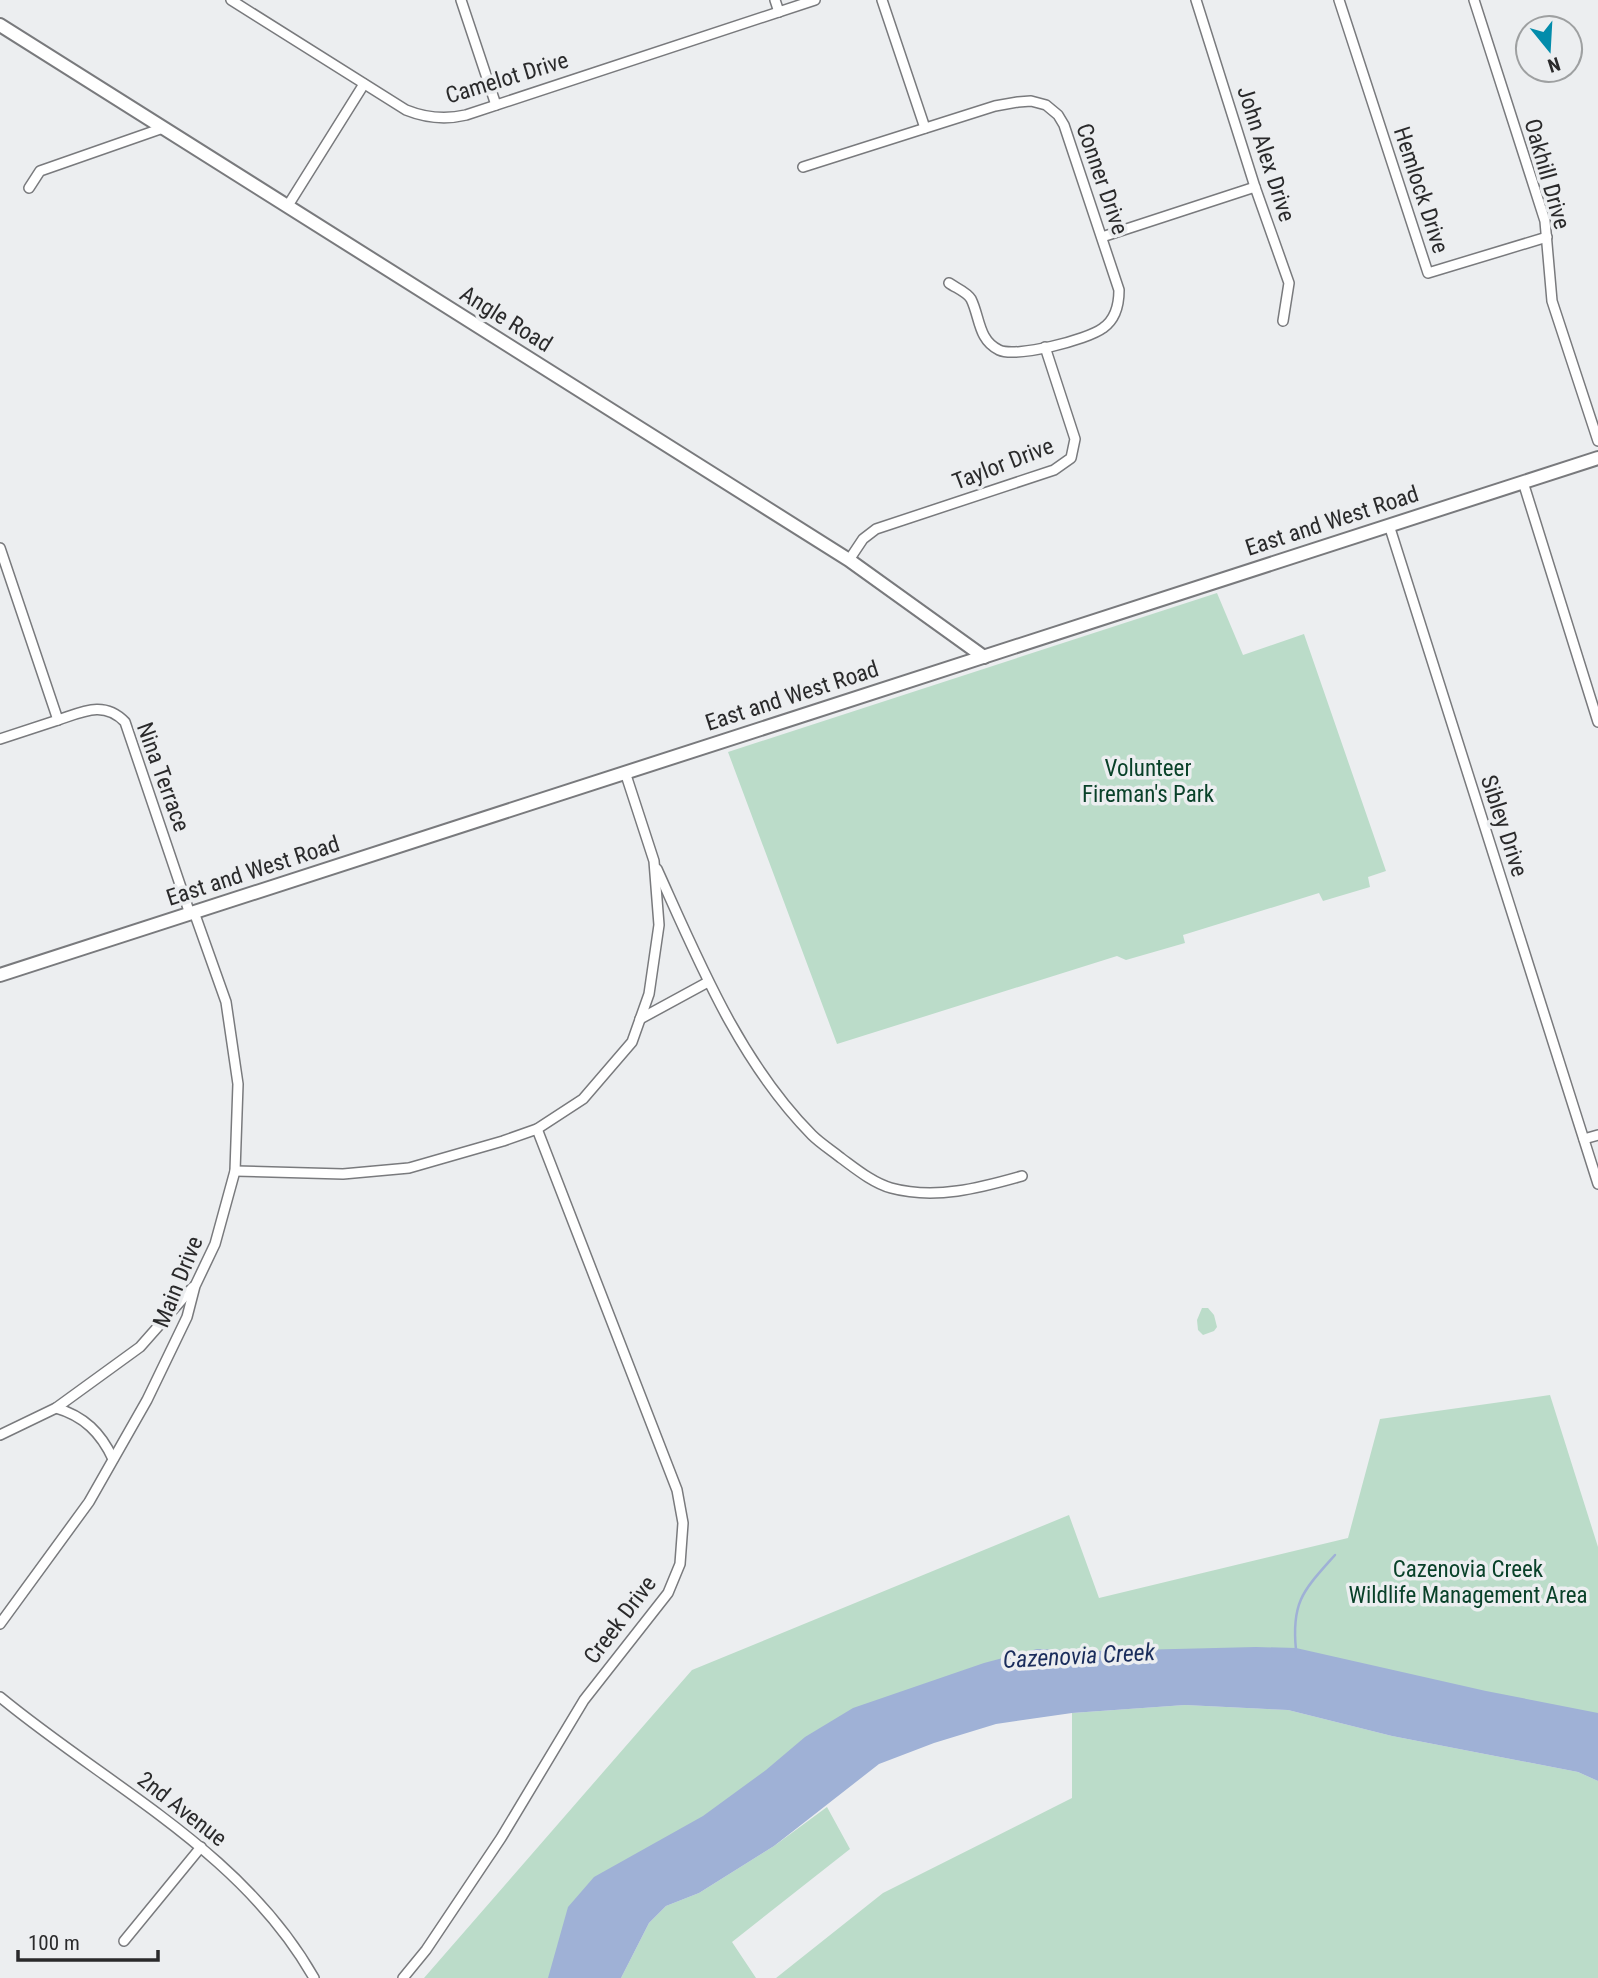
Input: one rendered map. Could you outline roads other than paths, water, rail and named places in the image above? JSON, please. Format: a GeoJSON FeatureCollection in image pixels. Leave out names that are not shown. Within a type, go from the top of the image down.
{"type":"FeatureCollection","features":[{"type":"Feature","properties":{"kind":"street","name":"Camelot Drive"},"geometry":{"type":"LineString","coordinates":[[231,0],[406,110],[432,118],[458,117],[816,0]]}},
{"type":"Feature","properties":{"kind":"street"},"geometry":{"type":"LineString","coordinates":[[461,0],[496,105]]}},
{"type":"Feature","properties":{"kind":"street"},"geometry":{"type":"LineString","coordinates":[[775,0],[779,12]]}},
{"type":"Feature","properties":{"kind":"street"},"geometry":{"type":"LineString","coordinates":[[882,0],[925,128]]}},
{"type":"Feature","properties":{"kind":"street","name":"John Alex Drive"},"geometry":{"type":"LineString","coordinates":[[1196,0],[1255,187],[1289,282],[1283,321]]}},
{"type":"Feature","properties":{"kind":"street","name":"Hemlock Drive"},"geometry":{"type":"LineString","coordinates":[[1339,0],[1428,273],[1546,237]]}},
{"type":"Feature","properties":{"kind":"street","name":"Oakhill Drive"},"geometry":{"type":"LineString","coordinates":[[1474,0],[1545,221],[1552,301],[1598,441]]}},
{"type":"Feature","properties":{"kind":"street","name":"Angle Road"},"geometry":{"type":"LineString","coordinates":[[0,25],[849,560],[984,657]]}},
{"type":"Feature","properties":{"kind":"street"},"geometry":{"type":"LineString","coordinates":[[287,207],[364,84]]}},
{"type":"Feature","properties":{"kind":"street","name":"Conner Drive"},"geometry":{"type":"LineString","coordinates":[[803,167],[995,106],[1031,101],[1046,105],[1058,115],[1064,125],[1119,290],[1119,307],[1103,329],[1080,338],[1014,353],[998,349],[984,337],[970,296],[949,283]]}},
{"type":"Feature","properties":{"kind":"street"},"geometry":{"type":"LineString","coordinates":[[29,188],[40,170],[163,128]]}},
{"type":"Feature","properties":{"kind":"street"},"geometry":{"type":"LineString","coordinates":[[1102,237],[1255,187]]}},
{"type":"Feature","properties":{"kind":"street","name":"Taylor Drive"},"geometry":{"type":"LineString","coordinates":[[849,560],[863,539],[876,529],[1054,470],[1071,458],[1075,439],[1045,347]]}},
{"type":"Feature","properties":{"kind":"street","name":"East and West Road"},"geometry":{"type":"LineString","coordinates":[[0,975],[1598,458]]}},
{"type":"Feature","properties":{"kind":"street"},"geometry":{"type":"LineString","coordinates":[[1523,482],[1598,722]]}},
{"type":"Feature","properties":{"kind":"street","name":"Sibley Drive"},"geometry":{"type":"LineString","coordinates":[[1389,525],[1598,1184]]}},
{"type":"Feature","properties":{"kind":"street"},"geometry":{"type":"LineString","coordinates":[[0,548],[58,720]]}},
{"type":"Feature","properties":{"kind":"street","name":"Nina Terrace"},"geometry":{"type":"LineString","coordinates":[[0,739],[94,708],[103,708],[118,715],[125,722],[192,913]]}},
{"type":"Feature","properties":{"kind":"street"},"geometry":{"type":"LineString","coordinates":[[625,772],[653,861],[708,982],[764,1077],[812,1135],[860,1172],[890,1188],[940,1194],[1022,1176]]}},
{"type":"Feature","properties":{"kind":"street"},"geometry":{"type":"LineString","coordinates":[[235,1171],[343,1174],[409,1168],[537,1129],[583,1099],[632,1041],[649,994],[659,925],[653,861]]}},
{"type":"Feature","properties":{"kind":"street","name":"Main Drive"},"geometry":{"type":"LineString","coordinates":[[0,1624],[89,1502],[147,1400],[187,1317],[195,1286],[215,1244],[235,1171],[238,1084],[226,1002],[192,913]]}},
{"type":"Feature","properties":{"kind":"street"},"geometry":{"type":"LineString","coordinates":[[640,1019],[708,982]]}},
{"type":"Feature","properties":{"kind":"street","name":"Creek Drive"},"geometry":{"type":"LineString","coordinates":[[403,1978],[426,1950],[501,1838],[584,1700],[668,1593],[680,1564],[683,1523],[677,1490],[537,1129]]}},
{"type":"Feature","properties":{"kind":"street"},"geometry":{"type":"LineString","coordinates":[[1584,1139],[1598,1135]]}},
{"type":"Feature","properties":{"kind":"street"},"geometry":{"type":"LineString","coordinates":[[0,1435],[56,1408],[140,1347],[195,1286]]}},
{"type":"Feature","properties":{"kind":"street"},"geometry":{"type":"LineString","coordinates":[[56,1408],[70,1412],[92,1427],[108,1447],[113,1459]]}},
{"type":"Feature","properties":{"kind":"street","name":"2nd Avenue"},"geometry":{"type":"LineString","coordinates":[[0,1697],[176,1826],[246,1887],[300,1953],[314,1978]]}},
{"type":"Feature","properties":{"kind":"street"},"geometry":{"type":"LineString","coordinates":[[124,1941],[201,1847]]}},
{"type":"Feature","properties":{"kind":"water","name":"Cazenovia Creek"},"geometry":{"type":"Polygon","coordinates":[[[1296,1648],[1598,1713],[1598,1781],[1578,1772],[1392,1736],[1288,1710],[1185,1705],[1072,1713],[996,1724],[879,1764],[774,1846],[699,1893],[666,1906],[649,1923],[621,1978],[548,1978],[568,1907],[594,1877],[703,1816],[766,1770],[805,1737],[853,1708],[984,1663],[1037,1649],[1094,1651],[1296,1648]]]}},
{"type":"Feature","properties":{"kind":"waterway"},"geometry":{"type":"LineString","coordinates":[[1296,1650],[1296,1619],[1302,1597],[1335,1555]]}},
{"type":"Feature","properties":{"kind":"park label","name":"Volunteer Fireman's Park"},"geometry":{"type":"Point","coordinates":[1148,781]}},
{"type":"Feature","properties":{"kind":"park label","name":"Cazenovia Creek Wildlife Management Area"},"geometry":{"type":"Point","coordinates":[1468,1582]}}]}
